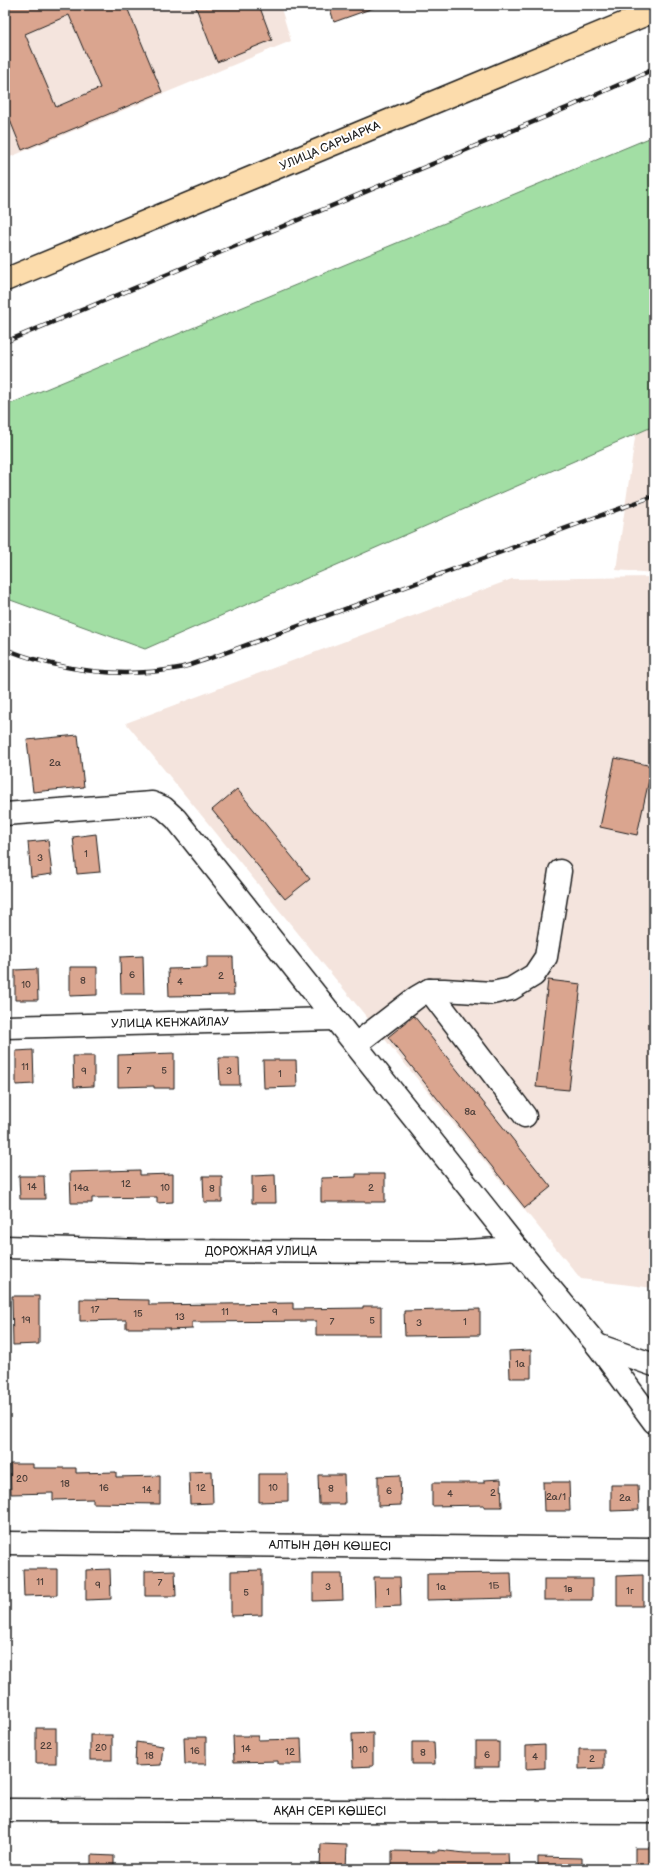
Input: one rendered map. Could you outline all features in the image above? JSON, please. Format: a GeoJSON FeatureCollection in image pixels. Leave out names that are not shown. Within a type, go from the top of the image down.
{"type":"FeatureCollection","features":[{"type":"Feature","properties":{"kind":"main road","name":"УЛИЦА САРЫАРКА"},"geometry":{"type":"LineString","coordinates":[[5,280],[654,11]]}},
{"type":"Feature","properties":{"kind":"street"},"geometry":{"type":"LineString","coordinates":[[5,814],[152,804],[164,808],[176,819],[517,1248],[597,1345],[654,1422]]}},
{"type":"Feature","properties":{"kind":"street"},"geometry":{"type":"LineString","coordinates":[[356,1044],[417,997],[429,990],[492,993],[511,989],[534,975],[546,957],[560,871]]}},
{"type":"Feature","properties":{"kind":"street"},"geometry":{"type":"LineString","coordinates":[[429,990],[525,1116]]}},
{"type":"Feature","properties":{"kind":"street","name":"УЛИЦА КЕНЖАЙЛАУ"},"geometry":{"type":"LineString","coordinates":[[5,1027],[335,1019]]}},
{"type":"Feature","properties":{"kind":"street","name":"ДОРОЖНАЯ УЛИЦА"},"geometry":{"type":"LineString","coordinates":[[5,1247],[145,1251],[450,1252],[517,1248]]}},
{"type":"Feature","properties":{"kind":"street"},"geometry":{"type":"LineString","coordinates":[[597,1345],[654,1365]]}},
{"type":"Feature","properties":{"kind":"street","name":"АЛТЫН ДӘН КӨШЕСІ"},"geometry":{"type":"LineString","coordinates":[[5,1543],[654,1549]]}},
{"type":"Feature","properties":{"kind":"street","name":"АҚАН СЕРІ КӨШЕСІ"},"geometry":{"type":"LineString","coordinates":[[5,1810],[654,1812]]}},
{"type":"Feature","properties":{"kind":"shaded area"},"geometry":{"type":"Polygon","coordinates":[[[5,5],[280,5],[291,41],[5,159],[5,5]]]}},
{"type":"Feature","properties":{"kind":"shaded area"},"geometry":{"type":"Polygon","coordinates":[[[654,412],[654,573],[616,570],[638,417],[654,412]]]}},
{"type":"Feature","properties":{"kind":"shaded area"},"geometry":{"type":"Polygon","coordinates":[[[654,577],[654,1288],[581,1279],[126,723],[512,579],[654,577]]]}},
{"type":"Feature","properties":{"kind":"green space"},"geometry":{"type":"Polygon","coordinates":[[[654,136],[654,426],[145,649],[5,598],[5,406],[654,136]]]}},
{"type":"Feature","properties":{"kind":"building"},"geometry":{"type":"Polygon","coordinates":[[[5,5],[126,5],[162,92],[22,150],[5,108],[5,5]],[[69,15],[25,34],[56,107],[100,88],[69,15]]]}},
{"type":"Feature","properties":{"kind":"building"},"geometry":{"type":"Polygon","coordinates":[[[195,5],[259,5],[272,40],[217,62],[195,5]]]}},
{"type":"Feature","properties":{"kind":"building"},"geometry":{"type":"Polygon","coordinates":[[[329,5],[376,5],[376,7],[334,22],[329,5]]]}},
{"type":"Feature","properties":{"kind":"building"},"geometry":{"type":"Polygon","coordinates":[[[78,735],[84,787],[33,792],[27,740],[78,735]]]}},
{"type":"Feature","properties":{"kind":"building"},"geometry":{"type":"Polygon","coordinates":[[[615,758],[652,766],[637,835],[600,827],[615,758]]]}},
{"type":"Feature","properties":{"kind":"building"},"geometry":{"type":"Polygon","coordinates":[[[237,789],[310,879],[285,899],[212,810],[237,789]]]}},
{"type":"Feature","properties":{"kind":"building"},"geometry":{"type":"Polygon","coordinates":[[[96,834],[100,872],[77,874],[73,837],[96,834]]]}},
{"type":"Feature","properties":{"kind":"building"},"geometry":{"type":"Polygon","coordinates":[[[48,840],[52,874],[31,877],[28,842],[48,840]]]}},
{"type":"Feature","properties":{"kind":"building"},"geometry":{"type":"Polygon","coordinates":[[[143,956],[144,994],[121,994],[120,957],[143,956]]]}},
{"type":"Feature","properties":{"kind":"building"},"geometry":{"type":"Polygon","coordinates":[[[207,957],[233,957],[234,995],[169,996],[168,969],[207,968],[207,957]]]}},
{"type":"Feature","properties":{"kind":"building"},"geometry":{"type":"Polygon","coordinates":[[[70,967],[97,967],[97,995],[70,996],[70,967]]]}},
{"type":"Feature","properties":{"kind":"building"},"geometry":{"type":"Polygon","coordinates":[[[37,969],[38,1000],[15,1000],[15,970],[37,969]]]}},
{"type":"Feature","properties":{"kind":"building"},"geometry":{"type":"Polygon","coordinates":[[[548,980],[581,984],[569,1090],[536,1087],[548,980]]]}},
{"type":"Feature","properties":{"kind":"building"},"geometry":{"type":"Polygon","coordinates":[[[414,1016],[551,1187],[525,1208],[388,1037],[414,1016]]]}},
{"type":"Feature","properties":{"kind":"building"},"geometry":{"type":"Polygon","coordinates":[[[33,1050],[34,1084],[16,1085],[16,1051],[33,1050]]]}},
{"type":"Feature","properties":{"kind":"building"},"geometry":{"type":"Polygon","coordinates":[[[174,1053],[174,1088],[154,1088],[154,1086],[118,1087],[118,1055],[174,1053]]]}},
{"type":"Feature","properties":{"kind":"building"},"geometry":{"type":"Polygon","coordinates":[[[73,1056],[94,1056],[94,1086],[74,1087],[73,1056]]]}},
{"type":"Feature","properties":{"kind":"building"},"geometry":{"type":"Polygon","coordinates":[[[219,1058],[239,1058],[240,1085],[220,1085],[219,1058]]]}},
{"type":"Feature","properties":{"kind":"building"},"geometry":{"type":"Polygon","coordinates":[[[263,1060],[296,1060],[297,1087],[264,1088],[263,1060]]]}},
{"type":"Feature","properties":{"kind":"building"},"geometry":{"type":"Polygon","coordinates":[[[140,1170],[140,1175],[173,1174],[173,1202],[157,1203],[157,1197],[92,1198],[92,1203],[71,1203],[70,1172],[140,1170]]]}},
{"type":"Feature","properties":{"kind":"building"},"geometry":{"type":"Polygon","coordinates":[[[356,1174],[385,1174],[385,1202],[321,1202],[321,1178],[356,1177],[356,1174]]]}},
{"type":"Feature","properties":{"kind":"building"},"geometry":{"type":"Polygon","coordinates":[[[275,1175],[276,1203],[252,1203],[252,1176],[275,1175]]]}},
{"type":"Feature","properties":{"kind":"building"},"geometry":{"type":"Polygon","coordinates":[[[19,1176],[44,1176],[45,1199],[20,1199],[19,1176]]]}},
{"type":"Feature","properties":{"kind":"building"},"geometry":{"type":"Polygon","coordinates":[[[203,1176],[222,1176],[222,1202],[204,1202],[203,1176]]]}},
{"type":"Feature","properties":{"kind":"building"},"geometry":{"type":"Polygon","coordinates":[[[12,1296],[39,1296],[39,1344],[13,1345],[12,1296]]]}},
{"type":"Feature","properties":{"kind":"building"},"geometry":{"type":"Polygon","coordinates":[[[80,1299],[149,1300],[149,1305],[293,1303],[293,1309],[363,1308],[363,1306],[381,1306],[381,1335],[316,1335],[316,1321],[192,1322],[192,1329],[169,1330],[169,1328],[126,1328],[126,1320],[80,1321],[80,1299]]]}},
{"type":"Feature","properties":{"kind":"building"},"geometry":{"type":"Polygon","coordinates":[[[480,1309],[480,1335],[405,1336],[404,1311],[480,1309]]]}},
{"type":"Feature","properties":{"kind":"building"},"geometry":{"type":"Polygon","coordinates":[[[531,1350],[531,1378],[510,1378],[509,1351],[531,1350]]]}},
{"type":"Feature","properties":{"kind":"building"},"geometry":{"type":"Polygon","coordinates":[[[10,1464],[33,1464],[33,1468],[76,1468],[76,1473],[116,1472],[116,1477],[160,1476],[160,1504],[93,1503],[93,1499],[53,1500],[53,1493],[11,1494],[10,1464]]]}},
{"type":"Feature","properties":{"kind":"building"},"geometry":{"type":"Polygon","coordinates":[[[212,1471],[213,1503],[190,1504],[189,1472],[212,1471]]]}},
{"type":"Feature","properties":{"kind":"building"},"geometry":{"type":"Polygon","coordinates":[[[259,1474],[288,1474],[288,1501],[259,1502],[259,1474]]]}},
{"type":"Feature","properties":{"kind":"building"},"geometry":{"type":"Polygon","coordinates":[[[318,1475],[344,1475],[345,1504],[319,1504],[318,1475]]]}},
{"type":"Feature","properties":{"kind":"building"},"geometry":{"type":"Polygon","coordinates":[[[400,1475],[401,1505],[378,1506],[378,1476],[400,1475]]]}},
{"type":"Feature","properties":{"kind":"building"},"geometry":{"type":"Polygon","coordinates":[[[501,1479],[502,1507],[484,1507],[484,1505],[432,1506],[432,1483],[484,1483],[484,1480],[501,1479]]]}},
{"type":"Feature","properties":{"kind":"building"},"geometry":{"type":"Polygon","coordinates":[[[543,1482],[569,1482],[570,1511],[544,1511],[543,1482]]]}},
{"type":"Feature","properties":{"kind":"building"},"geometry":{"type":"Polygon","coordinates":[[[611,1485],[638,1485],[639,1510],[611,1511],[611,1485]]]}},
{"type":"Feature","properties":{"kind":"building"},"geometry":{"type":"Polygon","coordinates":[[[23,1569],[57,1569],[57,1595],[24,1596],[23,1569]]]}},
{"type":"Feature","properties":{"kind":"building"},"geometry":{"type":"Polygon","coordinates":[[[110,1569],[111,1599],[86,1600],[86,1570],[110,1569]]]}},
{"type":"Feature","properties":{"kind":"building"},"geometry":{"type":"Polygon","coordinates":[[[175,1570],[176,1596],[145,1596],[145,1571],[175,1570]]]}},
{"type":"Feature","properties":{"kind":"building"},"geometry":{"type":"Polygon","coordinates":[[[262,1570],[262,1615],[231,1616],[231,1571],[262,1570]]]}},
{"type":"Feature","properties":{"kind":"building"},"geometry":{"type":"Polygon","coordinates":[[[511,1573],[512,1598],[427,1600],[427,1574],[511,1573]]]}},
{"type":"Feature","properties":{"kind":"building"},"geometry":{"type":"Polygon","coordinates":[[[313,1574],[342,1574],[343,1600],[313,1601],[313,1574]]]}},
{"type":"Feature","properties":{"kind":"building"},"geometry":{"type":"Polygon","coordinates":[[[643,1575],[643,1606],[617,1606],[617,1576],[643,1575]]]}},
{"type":"Feature","properties":{"kind":"building"},"geometry":{"type":"Polygon","coordinates":[[[374,1577],[400,1577],[401,1606],[375,1607],[374,1577]]]}},
{"type":"Feature","properties":{"kind":"building"},"geometry":{"type":"Polygon","coordinates":[[[544,1579],[592,1579],[592,1600],[544,1600],[544,1579]]]}},
{"type":"Feature","properties":{"kind":"building"},"geometry":{"type":"Polygon","coordinates":[[[36,1728],[56,1728],[56,1763],[36,1763],[36,1728]]]}},
{"type":"Feature","properties":{"kind":"building"},"geometry":{"type":"Polygon","coordinates":[[[373,1733],[373,1766],[353,1767],[352,1734],[373,1733]]]}},
{"type":"Feature","properties":{"kind":"building"},"geometry":{"type":"Polygon","coordinates":[[[90,1735],[112,1735],[112,1760],[90,1760],[90,1735]]]}},
{"type":"Feature","properties":{"kind":"building"},"geometry":{"type":"Polygon","coordinates":[[[233,1736],[258,1736],[258,1740],[301,1739],[302,1764],[278,1764],[278,1761],[234,1762],[233,1736]]]}},
{"type":"Feature","properties":{"kind":"building"},"geometry":{"type":"Polygon","coordinates":[[[184,1737],[206,1737],[206,1764],[185,1764],[184,1737]]]}},
{"type":"Feature","properties":{"kind":"building"},"geometry":{"type":"Polygon","coordinates":[[[136,1742],[163,1746],[161,1765],[135,1766],[136,1742]]]}},
{"type":"Feature","properties":{"kind":"building"},"geometry":{"type":"Polygon","coordinates":[[[412,1742],[434,1742],[435,1764],[412,1764],[412,1742]]]}},
{"type":"Feature","properties":{"kind":"building"},"geometry":{"type":"Polygon","coordinates":[[[476,1742],[499,1742],[499,1767],[476,1767],[476,1742]]]}},
{"type":"Feature","properties":{"kind":"building"},"geometry":{"type":"Polygon","coordinates":[[[545,1745],[545,1768],[526,1769],[526,1746],[545,1745]]]}},
{"type":"Feature","properties":{"kind":"building"},"geometry":{"type":"Polygon","coordinates":[[[579,1749],[604,1749],[604,1768],[579,1769],[579,1749]]]}},
{"type":"Feature","properties":{"kind":"building"},"geometry":{"type":"Polygon","coordinates":[[[321,1844],[347,1845],[346,1869],[320,1869],[321,1844]]]}},
{"type":"Feature","properties":{"kind":"building"},"geometry":{"type":"Polygon","coordinates":[[[635,1848],[654,1848],[654,1869],[635,1869],[635,1848]]]}},
{"type":"Feature","properties":{"kind":"building"},"geometry":{"type":"Polygon","coordinates":[[[438,1850],[465,1853],[508,1853],[509,1869],[392,1869],[392,1851],[438,1852],[438,1850]]]}},
{"type":"Feature","properties":{"kind":"building"},"geometry":{"type":"Polygon","coordinates":[[[91,1855],[114,1856],[114,1869],[91,1869],[91,1855]]]}},
{"type":"Feature","properties":{"kind":"building"},"geometry":{"type":"Polygon","coordinates":[[[538,1857],[582,1858],[582,1869],[538,1869],[538,1857]]]}},
{"type":"Feature","properties":{"kind":"railway"},"geometry":{"type":"LineString","coordinates":[[5,342],[569,107],[654,69]]}},
{"type":"Feature","properties":{"kind":"railway"},"geometry":{"type":"LineString","coordinates":[[5,649],[47,663],[90,671],[134,673],[183,667],[654,496]]}}]}
